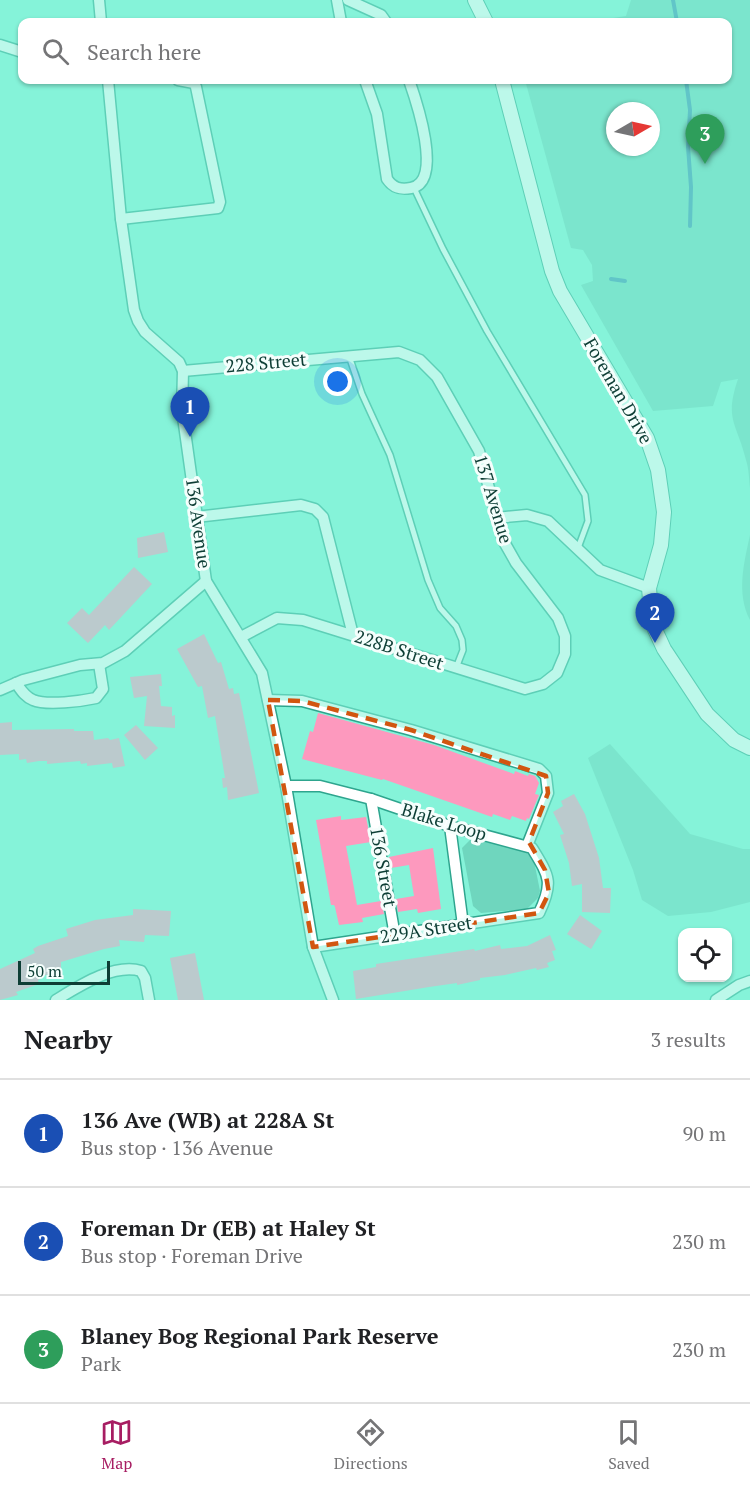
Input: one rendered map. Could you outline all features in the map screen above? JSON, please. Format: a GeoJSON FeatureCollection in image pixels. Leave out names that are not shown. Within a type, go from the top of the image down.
{"type":"FeatureCollection","features":[{"type":"Feature","properties":{"kind":"street"},"geometry":{"type":"LineString","coordinates":[[99,0],[101,18]]}},
{"type":"Feature","properties":{"kind":"street"},"geometry":{"type":"LineString","coordinates":[[337,0],[340,18]]}},
{"type":"Feature","properties":{"kind":"street"},"geometry":{"type":"LineString","coordinates":[[348,0],[383,18]]}},
{"type":"Feature","properties":{"kind":"street"},"geometry":{"type":"LineString","coordinates":[[475,0],[484,18]]}},
{"type":"Feature","properties":{"kind":"street"},"geometry":{"type":"LineString","coordinates":[[0,45],[18,51]]}},
{"type":"Feature","properties":{"kind":"street"},"geometry":{"type":"LineString","coordinates":[[108,84],[121,219],[134,310],[145,332],[179,362],[183,371]]}},
{"type":"Feature","properties":{"kind":"street"},"geometry":{"type":"LineString","coordinates":[[121,219],[218,207],[220,201],[194,84]]}},
{"type":"Feature","properties":{"kind":"street"},"geometry":{"type":"LineString","coordinates":[[366,84],[377,114],[387,179],[392,186],[400,189],[414,188],[422,181],[427,171],[427,151],[410,84]]}},
{"type":"Feature","properties":{"kind":"street","name":"Foreman Drive"},"geometry":{"type":"LineString","coordinates":[[503,84],[552,271],[560,291],[647,438],[658,470],[664,512],[661,545],[648,588],[652,623],[664,649],[707,714],[734,740],[750,748]]}},
{"type":"Feature","properties":{"kind":"street","name":"228 Street"},"geometry":{"type":"LineString","coordinates":[[183,371],[399,352],[420,360]]}},
{"type":"Feature","properties":{"kind":"street","name":"137 Avenue"},"geometry":{"type":"LineString","coordinates":[[420,360],[437,377],[479,451],[503,540],[516,563],[558,618],[565,636],[565,654],[557,673]]}},
{"type":"Feature","properties":{"kind":"street","name":"136 Avenue"},"geometry":{"type":"LineString","coordinates":[[183,371],[182,410],[206,581],[262,673],[286,786],[313,947],[333,1000]]}},
{"type":"Feature","properties":{"kind":"street"},"geometry":{"type":"LineString","coordinates":[[196,517],[301,505],[315,509],[323,517],[353,635]]}},
{"type":"Feature","properties":{"kind":"street"},"geometry":{"type":"LineString","coordinates":[[496,519],[527,515],[548,521],[600,570],[648,588]]}},
{"type":"Feature","properties":{"kind":"street"},"geometry":{"type":"LineString","coordinates":[[0,690],[16,683],[80,665],[99,664],[125,651],[206,581]]}},
{"type":"Feature","properties":{"kind":"street","name":"228B Street"},"geometry":{"type":"LineString","coordinates":[[241,637],[277,618],[303,620],[525,689],[543,684],[557,673]]}},
{"type":"Feature","properties":{"kind":"street"},"geometry":{"type":"LineString","coordinates":[[16,683],[26,696],[34,701],[46,703],[96,698],[103,689],[99,664]]}},
{"type":"Feature","properties":{"kind":"street"},"geometry":{"type":"LineString","coordinates":[[268,700],[302,700],[539,769],[546,776],[548,794],[527,846]]}},
{"type":"Feature","properties":{"kind":"street","name":"Blake Loop"},"geometry":{"type":"LineString","coordinates":[[286,786],[320,786],[371,799],[450,826],[527,846]]}},
{"type":"Feature","properties":{"kind":"street","name":"136 Street"},"geometry":{"type":"LineString","coordinates":[[371,799],[395,936]]}},
{"type":"Feature","properties":{"kind":"street"},"geometry":{"type":"LineString","coordinates":[[450,826],[463,925]]}},
{"type":"Feature","properties":{"kind":"street","name":"229A Street"},"geometry":{"type":"LineString","coordinates":[[313,947],[539,913],[549,893],[546,870],[532,848],[527,846]]}},
{"type":"Feature","properties":{"kind":"street"},"geometry":{"type":"LineString","coordinates":[[57,1000],[93,978],[133,969],[141,971],[145,978],[148,1000]]}},
{"type":"Feature","properties":{"kind":"street"},"geometry":{"type":"LineString","coordinates":[[716,1000],[739,985],[750,981]]}},
{"type":"Feature","properties":{"kind":"lane"},"geometry":{"type":"LineString","coordinates":[[414,188],[443,249],[487,331],[585,495],[588,521],[578,549]]}},
{"type":"Feature","properties":{"kind":"lane"},"geometry":{"type":"LineString","coordinates":[[349,356],[362,394],[390,455],[428,580],[440,609],[456,626],[462,640],[462,650],[456,668]]}},
{"type":"Feature","properties":{"kind":"highlighted area"},"geometry":{"type":"Polygon","coordinates":[[[268,700],[302,701],[411,730],[546,776],[548,793],[529,842],[545,870],[549,893],[539,913],[313,947],[268,700]]]}},
{"type":"Feature","properties":{"kind":"shaded area"},"geometry":{"type":"Polygon","coordinates":[[[631,0],[750,0],[750,488],[747,463],[732,413],[738,379],[721,382],[713,406],[653,411],[581,285],[593,281],[592,265],[583,250],[571,248],[526,84],[732,84],[732,18],[613,18],[626,16],[631,0]]]}},
{"type":"Feature","properties":{"kind":"shaded area"},"geometry":{"type":"Polygon","coordinates":[[[750,535],[750,620],[743,599],[742,578],[750,535]]]}},
{"type":"Feature","properties":{"kind":"shaded area"},"geometry":{"type":"Polygon","coordinates":[[[610,744],[690,834],[750,849],[750,902],[711,912],[668,916],[642,900],[633,870],[588,758],[610,744]]]}},
{"type":"Feature","properties":{"kind":"shaded area"},"geometry":{"type":"Polygon","coordinates":[[[470,840],[523,850],[531,856],[540,891],[538,898],[527,909],[481,913],[473,906],[462,848],[470,840]]]}},
{"type":"Feature","properties":{"kind":"building"},"geometry":{"type":"Polygon","coordinates":[[[164,532],[168,552],[138,558],[137,538],[164,532]]]}},
{"type":"Feature","properties":{"kind":"building"},"geometry":{"type":"Polygon","coordinates":[[[134,567],[152,584],[109,630],[105,625],[88,643],[67,623],[82,608],[89,615],[134,567]]]}},
{"type":"Feature","properties":{"kind":"building"},"geometry":{"type":"Polygon","coordinates":[[[204,634],[218,663],[221,662],[229,689],[233,688],[234,694],[239,693],[259,793],[228,800],[227,787],[223,788],[222,778],[225,778],[215,716],[208,718],[202,686],[198,687],[177,649],[204,634]]]}},
{"type":"Feature","properties":{"kind":"building"},"geometry":{"type":"Polygon","coordinates":[[[161,674],[162,686],[159,686],[161,706],[172,707],[172,716],[175,715],[175,728],[144,726],[147,696],[134,698],[130,677],[161,674]]]}},
{"type":"Feature","properties":{"kind":"building"},"geometry":{"type":"Polygon","coordinates":[[[318,713],[434,745],[514,774],[515,771],[535,776],[539,783],[535,794],[539,795],[529,819],[527,818],[526,821],[512,816],[510,820],[493,814],[492,817],[383,779],[302,759],[318,713]]]}},
{"type":"Feature","properties":{"kind":"building"},"geometry":{"type":"Polygon","coordinates":[[[12,722],[12,730],[74,729],[74,731],[93,731],[94,740],[119,738],[125,766],[113,768],[112,763],[87,766],[87,763],[81,764],[80,761],[27,763],[26,759],[19,760],[19,754],[0,755],[0,723],[12,722]]]}},
{"type":"Feature","properties":{"kind":"building"},"geometry":{"type":"Polygon","coordinates":[[[136,725],[158,748],[145,760],[124,735],[136,725]]]}},
{"type":"Feature","properties":{"kind":"building"},"geometry":{"type":"Polygon","coordinates":[[[574,794],[585,814],[599,858],[603,888],[611,888],[610,913],[582,912],[582,884],[572,886],[569,863],[560,835],[564,834],[553,812],[563,806],[561,801],[574,794]]]}},
{"type":"Feature","properties":{"kind":"building"},"geometry":{"type":"Polygon","coordinates":[[[341,816],[341,820],[366,817],[371,842],[346,846],[357,905],[381,901],[384,914],[362,918],[363,922],[339,925],[335,907],[331,905],[316,820],[341,816]]]}},
{"type":"Feature","properties":{"kind":"building"},"geometry":{"type":"Polygon","coordinates":[[[433,848],[441,909],[418,913],[417,909],[398,912],[396,899],[414,896],[409,865],[391,868],[389,857],[433,848]]]}},
{"type":"Feature","properties":{"kind":"building"},"geometry":{"type":"Polygon","coordinates":[[[133,909],[171,911],[169,936],[145,935],[144,942],[119,940],[120,946],[61,962],[61,970],[40,977],[39,984],[16,992],[18,995],[0,1000],[0,969],[35,953],[33,949],[38,946],[68,936],[66,929],[95,920],[133,915],[133,909]]]}},
{"type":"Feature","properties":{"kind":"building"},"geometry":{"type":"Polygon","coordinates":[[[580,915],[602,931],[591,949],[567,934],[580,915]]]}},
{"type":"Feature","properties":{"kind":"building"},"geometry":{"type":"Polygon","coordinates":[[[550,935],[556,950],[552,951],[555,960],[547,963],[549,967],[480,978],[480,980],[457,985],[457,983],[356,999],[353,971],[376,967],[376,964],[474,949],[475,951],[500,945],[501,949],[527,946],[550,935]]]}},
{"type":"Feature","properties":{"kind":"building"},"geometry":{"type":"Polygon","coordinates":[[[195,953],[204,1000],[178,1000],[170,958],[195,953]]]}},
{"type":"Feature","properties":{"kind":"waterway"},"geometry":{"type":"LineString","coordinates":[[673,0],[676,18]]}},
{"type":"Feature","properties":{"kind":"waterway"},"geometry":{"type":"LineString","coordinates":[[687,84],[690,110],[688,147],[691,187],[690,226]]}},
{"type":"Feature","properties":{"kind":"waterway"},"geometry":{"type":"LineString","coordinates":[[611,279],[625,281]]}},
{"type":"Feature","properties":{"kind":"place","name":"Blaney Bog Regional Park Reserve"},"geometry":{"type":"Point","coordinates":[705,164]}},
{"type":"Feature","properties":{"kind":"place","name":"136 Ave (WB) at 228A St"},"geometry":{"type":"Point","coordinates":[190,437]}},
{"type":"Feature","properties":{"kind":"place","name":"Foreman Dr (EB) at Haley St"},"geometry":{"type":"Point","coordinates":[655,643]}}]}
